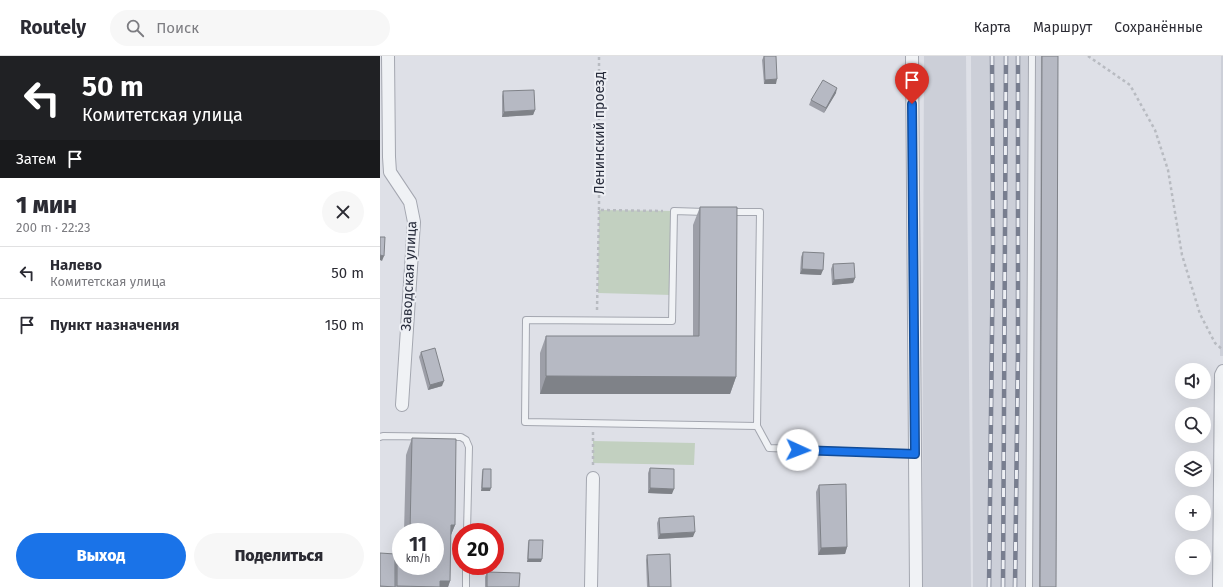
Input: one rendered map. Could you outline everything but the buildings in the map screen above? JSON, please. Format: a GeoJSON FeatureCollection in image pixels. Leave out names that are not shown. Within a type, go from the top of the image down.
{"type":"FeatureCollection","features":[{"type":"Feature","properties":{"kind":"street","name":"Заводская улица"},"geometry":{"type":"LineString","coordinates":[[388,56],[390,172],[410,202],[414,222],[402,405]]}},
{"type":"Feature","properties":{"kind":"street"},"geometry":{"type":"LineString","coordinates":[[912,56],[916,587]]}},
{"type":"Feature","properties":{"kind":"street"},"geometry":{"type":"LineString","coordinates":[[1219,587],[1220,375],[1223,371]]}},
{"type":"Feature","properties":{"kind":"street"},"geometry":{"type":"LineString","coordinates":[[591,587],[593,478]]}},
{"type":"Feature","properties":{"kind":"lane"},"geometry":{"type":"LineString","coordinates":[[1029,587],[1032,56]]}},
{"type":"Feature","properties":{"kind":"lane"},"geometry":{"type":"LineString","coordinates":[[713,212],[674,211],[672,322],[526,320],[525,422],[757,426]]}},
{"type":"Feature","properties":{"kind":"lane"},"geometry":{"type":"LineString","coordinates":[[721,212],[760,212],[757,426],[769,448],[915,454]]}},
{"type":"Feature","properties":{"kind":"lane"},"geometry":{"type":"LineString","coordinates":[[380,437],[461,437],[466,440],[469,447],[467,523]]}},
{"type":"Feature","properties":{"kind":"lane"},"geometry":{"type":"LineString","coordinates":[[466,575],[466,587]]}},
{"type":"Feature","properties":{"kind":"path","name":"Ленинский проезд"},"geometry":{"type":"LineString","coordinates":[[597,320],[599,56]]}},
{"type":"Feature","properties":{"kind":"path"},"geometry":{"type":"LineString","coordinates":[[1088,56],[1130,84],[1155,130],[1168,170],[1182,255],[1200,314],[1215,342],[1223,350]]}},
{"type":"Feature","properties":{"kind":"path"},"geometry":{"type":"LineString","coordinates":[[599,210],[674,211]]}},
{"type":"Feature","properties":{"kind":"path"},"geometry":{"type":"LineString","coordinates":[[593,463],[594,423]]}},
{"type":"Feature","properties":{"kind":"shaded area"},"geometry":{"type":"Polygon","coordinates":[[[924,56],[966,56],[971,587],[922,587],[924,56]]]}},
{"type":"Feature","properties":{"kind":"shaded area"},"geometry":{"type":"Polygon","coordinates":[[[971,56],[1057,56],[1055,587],[973,587],[971,56]]]}},
{"type":"Feature","properties":{"kind":"shaded area"},"geometry":{"type":"Polygon","coordinates":[[[1221,56],[1223,56],[1223,356],[1220,356],[1221,56]]]}},
{"type":"Feature","properties":{"kind":"green space"},"geometry":{"type":"Polygon","coordinates":[[[599,210],[674,211],[672,295],[598,293],[599,210]]]}},
{"type":"Feature","properties":{"kind":"green space"},"geometry":{"type":"Polygon","coordinates":[[[593,441],[695,443],[694,465],[593,463],[593,441]]]}},
{"type":"Feature","properties":{"kind":"railway"},"geometry":{"type":"LineString","coordinates":[[989,587],[993,245],[992,56]]}},
{"type":"Feature","properties":{"kind":"railway"},"geometry":{"type":"LineString","coordinates":[[1003,587],[1006,56]]}},
{"type":"Feature","properties":{"kind":"railway"},"geometry":{"type":"LineString","coordinates":[[1015,587],[1018,351],[1018,56]]}},
{"type":"Feature","properties":{"kind":"route"},"geometry":{"type":"LineString","coordinates":[[798,450],[915,454],[912,104]]}}]}
